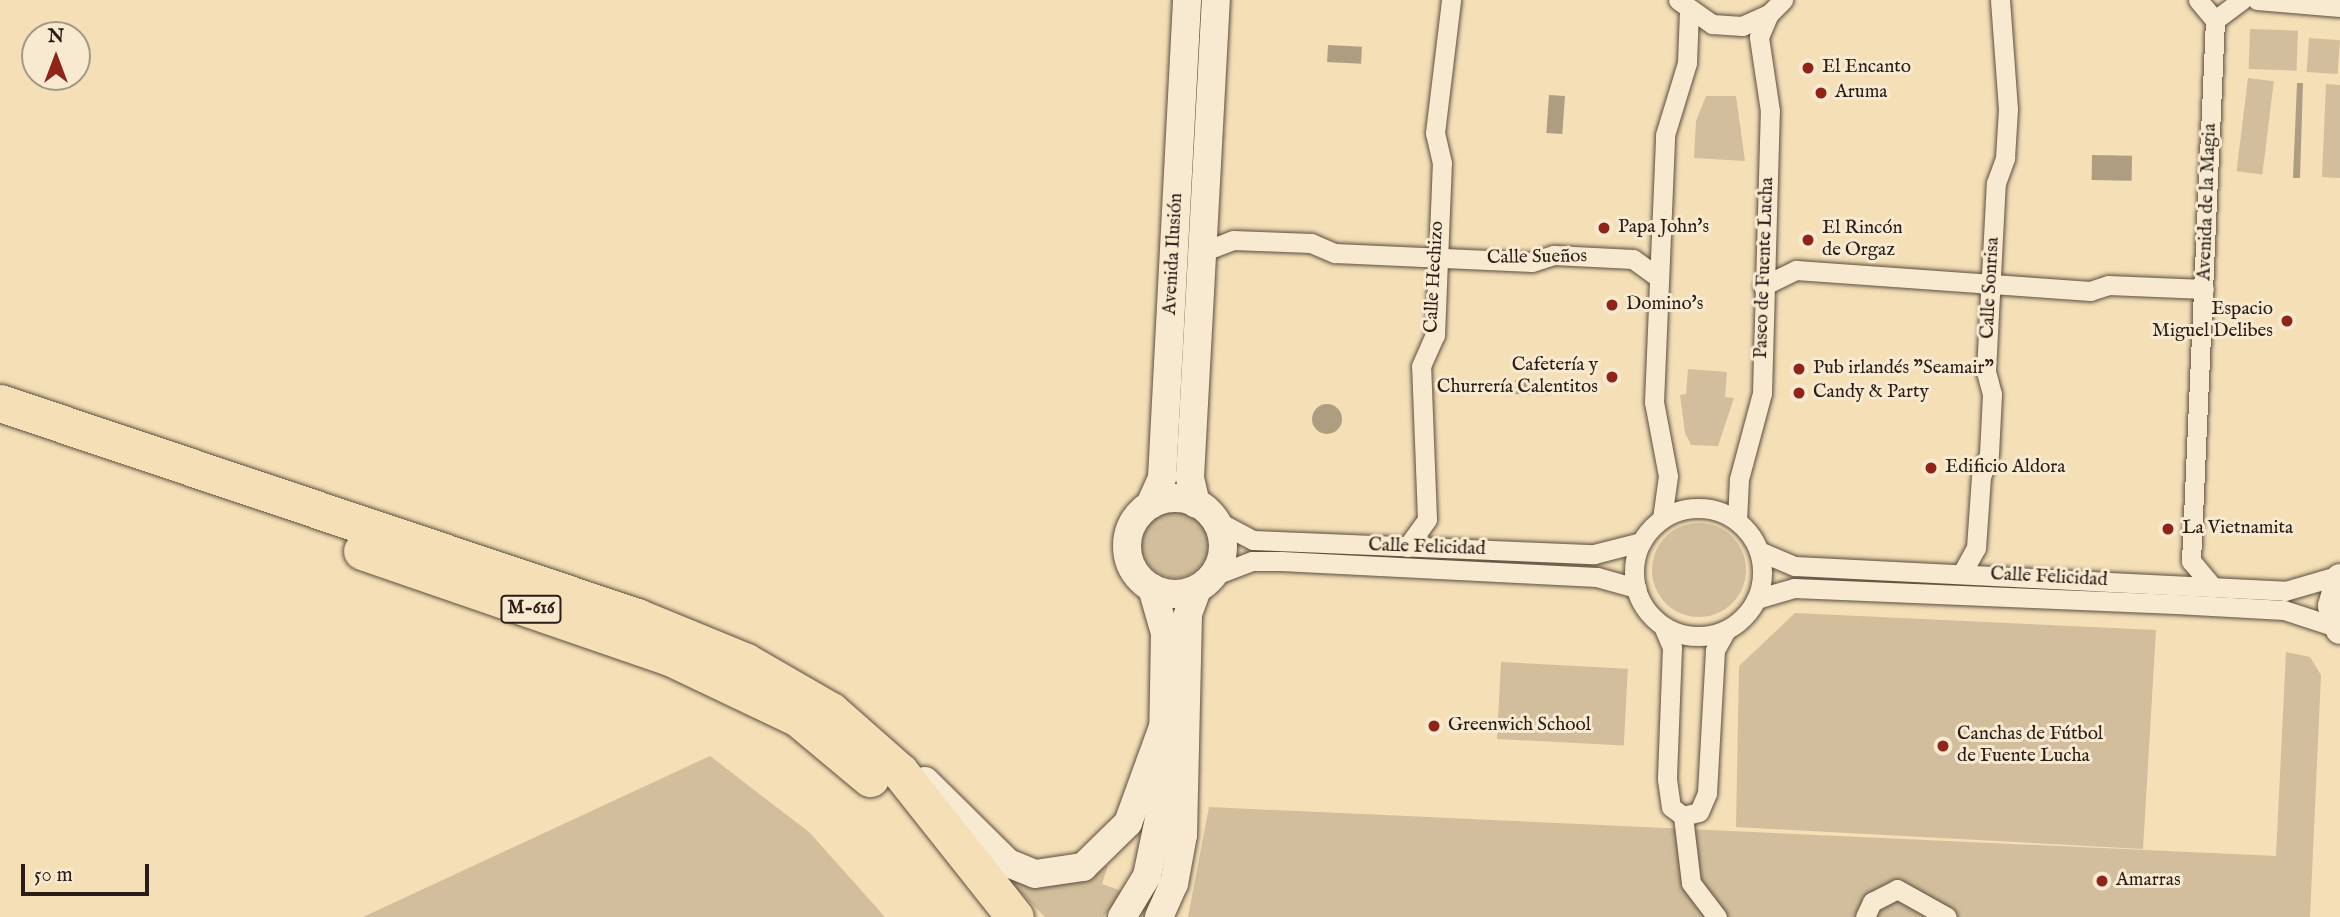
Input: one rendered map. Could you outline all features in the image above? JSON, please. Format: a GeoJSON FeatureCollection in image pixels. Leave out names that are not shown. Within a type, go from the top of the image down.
{"type":"FeatureCollection","features":[{"type":"Feature","properties":{"kind":"highway","name":"M-616"},"geometry":{"type":"LineString","coordinates":[[0,403],[637,617],[746,662],[831,711],[900,772],[1015,917]]}},
{"type":"Feature","properties":{"kind":"highway","name":"M-616"},"geometry":{"type":"LineString","coordinates":[[0,427],[670,657],[798,718],[890,795],[982,917]]}},
{"type":"Feature","properties":{"kind":"main road","name":"Avenida Ilusión"},"geometry":{"type":"LineString","coordinates":[[1150,505],[1162,478],[1186,0]]}},
{"type":"Feature","properties":{"kind":"main road","name":"Avenida Ilusión"},"geometry":{"type":"LineString","coordinates":[[1205,512],[1190,477],[1216,0]]}},
{"type":"Feature","properties":{"kind":"main road"},"geometry":{"type":"LineString","coordinates":[[1122,917],[1157,846],[1164,724],[1165,634],[1152,588],[1132,568],[1127,540],[1150,505],[1173,499],[1205,512],[1223,548],[1188,614],[1183,835],[1174,884],[1159,917]]}},
{"type":"Feature","properties":{"kind":"main road"},"geometry":{"type":"LineString","coordinates":[[2339,629],[2332,606],[2340,576]]}},
{"type":"Feature","properties":{"kind":"main road"},"geometry":{"type":"LineString","coordinates":[[1152,588],[1205,583]]}},
{"type":"Feature","properties":{"kind":"main road"},"geometry":{"type":"LineString","coordinates":[[831,711],[879,736],[1008,863],[1035,874],[1083,867],[1123,831],[1142,796],[1164,724]]}},
{"type":"Feature","properties":{"kind":"street","name":"Calle Hechizo"},"geometry":{"type":"LineString","coordinates":[[1408,547],[1427,519],[1429,454],[1419,430],[1421,379],[1435,335],[1442,163],[1435,133],[1451,0]]}},
{"type":"Feature","properties":{"kind":"street","name":"Calle Sonrisa"},"geometry":{"type":"LineString","coordinates":[[1962,573],[1976,548],[1981,477],[1989,454],[1991,286],[1996,183],[2006,158],[2008,109],[2000,0]]}},
{"type":"Feature","properties":{"kind":"street"},"geometry":{"type":"LineString","coordinates":[[2198,0],[2215,20],[2242,0]]}},
{"type":"Feature","properties":{"kind":"street"},"geometry":{"type":"LineString","coordinates":[[2257,0],[2340,6]]}},
{"type":"Feature","properties":{"kind":"street"},"geometry":{"type":"LineString","coordinates":[[1684,6],[1712,24],[1742,26],[1776,7]]}},
{"type":"Feature","properties":{"kind":"street"},"geometry":{"type":"LineString","coordinates":[[1662,519],[1668,476],[1654,402],[1665,135],[1687,63],[1684,6]]}},
{"type":"Feature","properties":{"kind":"street","name":"Paseo de Fuente Lucha"},"geometry":{"type":"LineString","coordinates":[[1737,521],[1739,479],[1762,393],[1770,111],[1759,37],[1776,7]]}},
{"type":"Feature","properties":{"kind":"street","name":"Avenida de la Magia"},"geometry":{"type":"LineString","coordinates":[[2191,561],[2215,20]]}},
{"type":"Feature","properties":{"kind":"street","name":"Calle Sueños"},"geometry":{"type":"LineString","coordinates":[[1202,252],[1233,240],[1437,257],[1633,259],[1659,278]]}},
{"type":"Feature","properties":{"kind":"street"},"geometry":{"type":"LineString","coordinates":[[1763,286],[1796,270],[1991,286],[2204,289]]}},
{"type":"Feature","properties":{"kind":"street"},"geometry":{"type":"LineString","coordinates":[[1684,816],[1699,812],[1707,793],[1715,650],[1726,630],[1756,599],[1765,575],[1759,551],[1737,521],[1700,508],[1662,519],[1641,542],[1636,587],[1663,626],[1672,647],[1667,779],[1671,807],[1684,816],[1691,883],[1717,917]]}},
{"type":"Feature","properties":{"kind":"street","name":"Calle Felicidad"},"geometry":{"type":"LineString","coordinates":[[1205,512],[1253,540],[1599,554],[1641,542]]}},
{"type":"Feature","properties":{"kind":"street","name":"Calle Felicidad"},"geometry":{"type":"LineString","coordinates":[[1759,551],[1795,566],[2285,591],[2340,576]]}},
{"type":"Feature","properties":{"kind":"street","name":"Calle Felicidad"},"geometry":{"type":"LineString","coordinates":[[1205,583],[1252,561],[1281,561],[1597,577],[1636,587]]}},
{"type":"Feature","properties":{"kind":"street"},"geometry":{"type":"LineString","coordinates":[[2165,585],[2191,561],[2212,586]]}},
{"type":"Feature","properties":{"kind":"street","name":"Calle Felicidad"},"geometry":{"type":"LineString","coordinates":[[1756,599],[1794,588],[2176,604],[2284,610],[2339,629]]}},
{"type":"Feature","properties":{"kind":"street"},"geometry":{"type":"LineString","coordinates":[[1663,626],[1694,635],[1726,630]]}},
{"type":"Feature","properties":{"kind":"street"},"geometry":{"type":"LineString","coordinates":[[1865,917],[1872,902],[1897,889],[1947,917]]}},
{"type":"Feature","properties":{"kind":"shaded area"},"geometry":{"type":"Polygon","coordinates":[[[2250,29],[2298,31],[2297,71],[2249,69],[2250,29]]]}},
{"type":"Feature","properties":{"kind":"shaded area"},"geometry":{"type":"Polygon","coordinates":[[[2309,38],[2340,40],[2338,74],[2307,72],[2309,38]]]}},
{"type":"Feature","properties":{"kind":"shaded area"},"geometry":{"type":"Polygon","coordinates":[[[1328,45],[1362,47],[1361,64],[1327,62],[1328,45]]]}},
{"type":"Feature","properties":{"kind":"shaded area"},"geometry":{"type":"Polygon","coordinates":[[[2248,78],[2274,81],[2262,174],[2237,171],[2248,78]]]}},
{"type":"Feature","properties":{"kind":"shaded area"},"geometry":{"type":"Polygon","coordinates":[[[2297,83],[2303,83],[2300,178],[2293,178],[2297,83]]]}},
{"type":"Feature","properties":{"kind":"shaded area"},"geometry":{"type":"Polygon","coordinates":[[[2326,84],[2340,85],[2340,178],[2322,177],[2326,84]]]}},
{"type":"Feature","properties":{"kind":"shaded area"},"geometry":{"type":"Polygon","coordinates":[[[1549,95],[1565,96],[1562,134],[1546,133],[1549,95]]]}},
{"type":"Feature","properties":{"kind":"shaded area"},"geometry":{"type":"Polygon","coordinates":[[[1706,96],[1736,96],[1745,161],[1694,158],[1696,121],[1706,96]]]}},
{"type":"Feature","properties":{"kind":"shaded area"},"geometry":{"type":"Polygon","coordinates":[[[2092,155],[2132,156],[2132,181],[2092,180],[2092,155]]]}},
{"type":"Feature","properties":{"kind":"shaded area"},"geometry":{"type":"Polygon","coordinates":[[[1688,369],[1727,372],[1725,397],[1734,398],[1718,446],[1691,445],[1685,433],[1680,395],[1686,394],[1688,369]]]}},
{"type":"Feature","properties":{"kind":"shaded area"},"geometry":{"type":"Polygon","coordinates":[[[1515,380],[1552,381],[1551,395],[1515,394],[1515,380]]]}},
{"type":"Feature","properties":{"kind":"shaded area"},"geometry":{"type":"Polygon","coordinates":[[[1327,404],[1333,405],[1341,413],[1341,425],[1333,433],[1327,434],[1321,433],[1313,425],[1312,419],[1313,413],[1321,405],[1327,404]]]}},
{"type":"Feature","properties":{"kind":"shaded area"},"geometry":{"type":"Polygon","coordinates":[[[1175,510],[1188,513],[1199,520],[1206,531],[1209,544],[1206,557],[1199,568],[1188,575],[1175,578],[1162,575],[1151,568],[1144,557],[1141,544],[1144,531],[1151,520],[1162,513],[1175,510]]]}},
{"type":"Feature","properties":{"kind":"shaded area"},"geometry":{"type":"Polygon","coordinates":[[[1699,523],[1717,527],[1732,537],[1742,552],[1746,570],[1742,588],[1732,603],[1717,613],[1699,617],[1681,613],[1666,603],[1656,588],[1652,570],[1656,552],[1666,537],[1681,527],[1699,523]]]}},
{"type":"Feature","properties":{"kind":"shaded area","name":"Canchas de Fútbol de Fuente Lucha"},"geometry":{"type":"Polygon","coordinates":[[[1795,613],[2156,630],[2143,849],[1736,827],[1739,666],[1795,613]]]}},
{"type":"Feature","properties":{"kind":"shaded area"},"geometry":{"type":"Polygon","coordinates":[[[2286,652],[2310,657],[2321,675],[2310,917],[1188,917],[1209,807],[2276,856],[2286,652]]]}},
{"type":"Feature","properties":{"kind":"shaded area"},"geometry":{"type":"Polygon","coordinates":[[[1501,662],[1628,669],[1624,746],[1497,739],[1501,662]]]}},
{"type":"Feature","properties":{"kind":"shaded area"},"geometry":{"type":"Polygon","coordinates":[[[710,756],[809,832],[885,917],[363,917],[710,756]]]}},
{"type":"Feature","properties":{"kind":"shaded area"},"geometry":{"type":"Polygon","coordinates":[[[1108,865],[1102,884],[1125,892],[1103,917],[1045,917],[1006,878],[1090,876],[1108,865]]]}},
{"type":"Feature","properties":{"kind":"place","name":"El Encanto"},"geometry":{"type":"Point","coordinates":[1808,68]}},
{"type":"Feature","properties":{"kind":"place","name":"Aruma"},"geometry":{"type":"Point","coordinates":[1821,93]}},
{"type":"Feature","properties":{"kind":"place","name":"Papa John's"},"geometry":{"type":"Point","coordinates":[1604,228]}},
{"type":"Feature","properties":{"kind":"place","name":"El Rincón de Orgaz"},"geometry":{"type":"Point","coordinates":[1808,240]}},
{"type":"Feature","properties":{"kind":"place","name":"Domino's"},"geometry":{"type":"Point","coordinates":[1612,305]}},
{"type":"Feature","properties":{"kind":"place","name":"Espacio Miguel Delibes"},"geometry":{"type":"Point","coordinates":[2287,321]}},
{"type":"Feature","properties":{"kind":"place","name":"Pub irlandés \"Seamair\""},"geometry":{"type":"Point","coordinates":[1799,369]}},
{"type":"Feature","properties":{"kind":"place","name":"Cafetería y Churrería Calentitos"},"geometry":{"type":"Point","coordinates":[1612,377]}},
{"type":"Feature","properties":{"kind":"place","name":"Candy & Party"},"geometry":{"type":"Point","coordinates":[1799,393]}},
{"type":"Feature","properties":{"kind":"place","name":"Edificio Aldora"},"geometry":{"type":"Point","coordinates":[1931,468]}},
{"type":"Feature","properties":{"kind":"place","name":"La Vietnamita"},"geometry":{"type":"Point","coordinates":[2168,529]}},
{"type":"Feature","properties":{"kind":"place","name":"Greenwich School"},"geometry":{"type":"Point","coordinates":[1434,726]}},
{"type":"Feature","properties":{"kind":"place","name":"Canchas de Fútbol de Fuente Lucha"},"geometry":{"type":"Point","coordinates":[1943,746]}},
{"type":"Feature","properties":{"kind":"place","name":"Amarras"},"geometry":{"type":"Point","coordinates":[2102,881]}}]}
